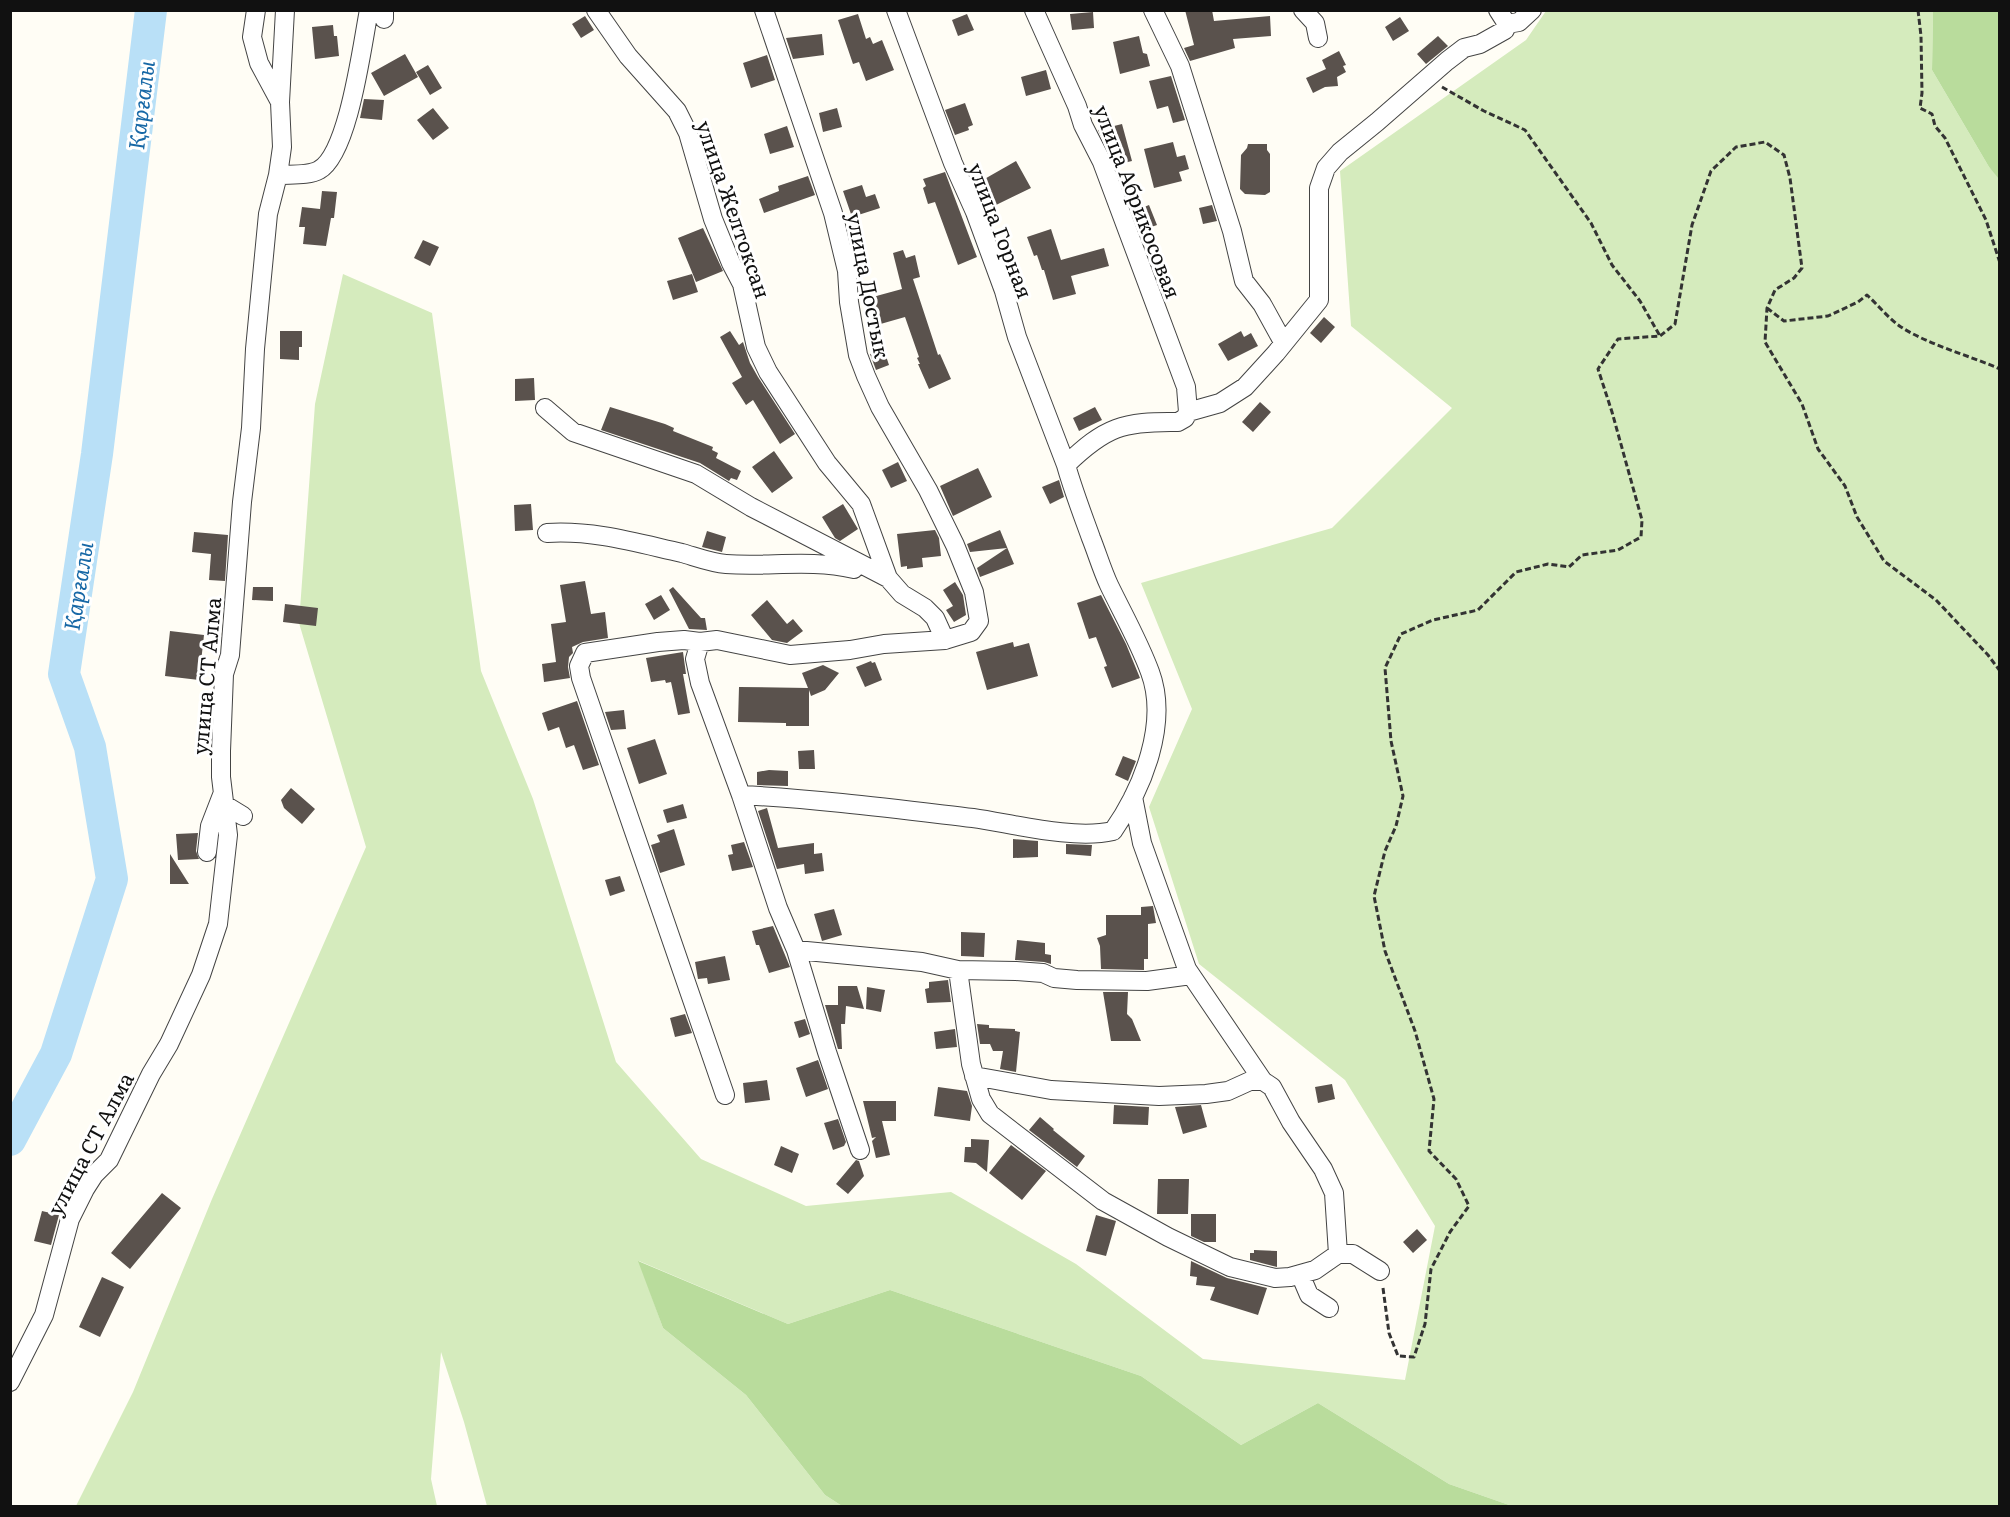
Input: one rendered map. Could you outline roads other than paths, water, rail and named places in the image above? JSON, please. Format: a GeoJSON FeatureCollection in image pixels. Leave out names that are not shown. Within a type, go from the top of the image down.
{"type":"FeatureCollection","features":[{"type":"Feature","properties":{"kind":"street"},"geometry":{"type":"LineString","coordinates":[[256,10],[252,37],[259,63],[280,102]]}},
{"type":"Feature","properties":{"kind":"street","name":"улица СТ Алма"},"geometry":{"type":"LineString","coordinates":[[10,1382],[44,1315],[70,1219],[94,1175],[109,1160],[169,1044],[201,975],[218,924],[228,835],[221,750],[224,674],[230,655],[268,214],[278,175],[282,147],[280,102],[285,10]]}},
{"type":"Feature","properties":{"kind":"street","name":"улица Желтоксан"},"geometry":{"type":"LineString","coordinates":[[596,10],[628,56],[677,111],[688,133],[713,219],[742,284],[756,347],[778,388],[827,463],[861,504],[888,578],[902,594],[925,608],[935,618],[945,640]]}},
{"type":"Feature","properties":{"kind":"street","name":"улица Достык"},"geometry":{"type":"LineString","coordinates":[[725,1095],[580,678],[579,666],[585,653],[658,642],[717,640],[790,655],[850,650],[884,644],[945,640],[971,632],[979,621],[974,592],[956,545],[928,490],[880,407],[858,355],[849,302],[847,271],[833,213],[764,10]]}},
{"type":"Feature","properties":{"kind":"street","name":"улица Горная"},"geometry":{"type":"LineString","coordinates":[[741,795],[788,797],[971,818],[1034,829],[1098,834],[1113,831],[1133,797],[1147,764],[1156,729],[1155,690],[1151,673],[1107,582],[1074,497],[1066,465],[1017,337],[1004,291],[896,10]]}},
{"type":"Feature","properties":{"kind":"street","name":"улица Абрикосовая"},"geometry":{"type":"LineString","coordinates":[[1034,10],[1077,106],[1083,125],[1102,162],[1186,387],[1188,412]]}},
{"type":"Feature","properties":{"kind":"street"},"geometry":{"type":"LineString","coordinates":[[1153,10],[1180,66],[1228,220],[1244,281],[1262,304],[1283,342]]}},
{"type":"Feature","properties":{"kind":"street"},"geometry":{"type":"LineString","coordinates":[[1303,10],[1315,23],[1318,38]]}},
{"type":"Feature","properties":{"kind":"street"},"geometry":{"type":"LineString","coordinates":[[1066,465],[1085,446],[1124,425],[1144,422],[1178,422],[1185,418],[1188,412],[1220,403],[1245,387],[1319,300],[1319,188],[1326,168],[1340,152],[1464,48],[1480,44],[1505,30],[1502,17],[1519,22],[1532,10]]}},
{"type":"Feature","properties":{"kind":"street"},"geometry":{"type":"LineString","coordinates":[[278,175],[315,172],[322,168],[333,151],[351,108],[379,13]]}},
{"type":"Feature","properties":{"kind":"street"},"geometry":{"type":"LineString","coordinates":[[545,408],[573,432],[696,474],[751,507],[888,578]]}},
{"type":"Feature","properties":{"kind":"street"},"geometry":{"type":"LineString","coordinates":[[547,533],[568,532],[609,536],[725,564],[786,562],[834,565],[888,578]]}},
{"type":"Feature","properties":{"kind":"street"},"geometry":{"type":"LineString","coordinates":[[700,642],[695,659],[700,683],[741,795],[778,908],[796,950],[826,1052],[860,1150]]}},
{"type":"Feature","properties":{"kind":"street"},"geometry":{"type":"LineString","coordinates":[[1133,797],[1142,843],[1187,969],[1263,1081],[1272,1087],[1291,1122],[1323,1169],[1334,1193],[1338,1254]]}},
{"type":"Feature","properties":{"kind":"street"},"geometry":{"type":"LineString","coordinates":[[207,852],[210,826],[224,799],[243,816]]}},
{"type":"Feature","properties":{"kind":"street"},"geometry":{"type":"LineString","coordinates":[[796,950],[922,962],[958,970],[970,968],[1043,973],[1054,978],[1077,980],[1147,981],[1184,976],[1187,969]]}},
{"type":"Feature","properties":{"kind":"street"},"geometry":{"type":"LineString","coordinates":[[958,970],[974,1076],[981,1099],[990,1114],[1103,1201],[1168,1237],[1230,1267],[1275,1278],[1290,1277],[1315,1270],[1338,1254],[1353,1254],[1380,1271]]}},
{"type":"Feature","properties":{"kind":"street"},"geometry":{"type":"LineString","coordinates":[[974,1076],[1051,1090],[1159,1096],[1228,1091],[1250,1081],[1263,1081]]}},
{"type":"Feature","properties":{"kind":"street"},"geometry":{"type":"LineString","coordinates":[[1300,1274],[1309,1295],[1329,1308]]}},
{"type":"Feature","properties":{"kind":"waterway","name":"Қарғалы"},"geometry":{"type":"LineString","coordinates":[[10,1140],[56,1054],[112,879],[90,747],[64,674],[97,454],[151,10]]}}]}
